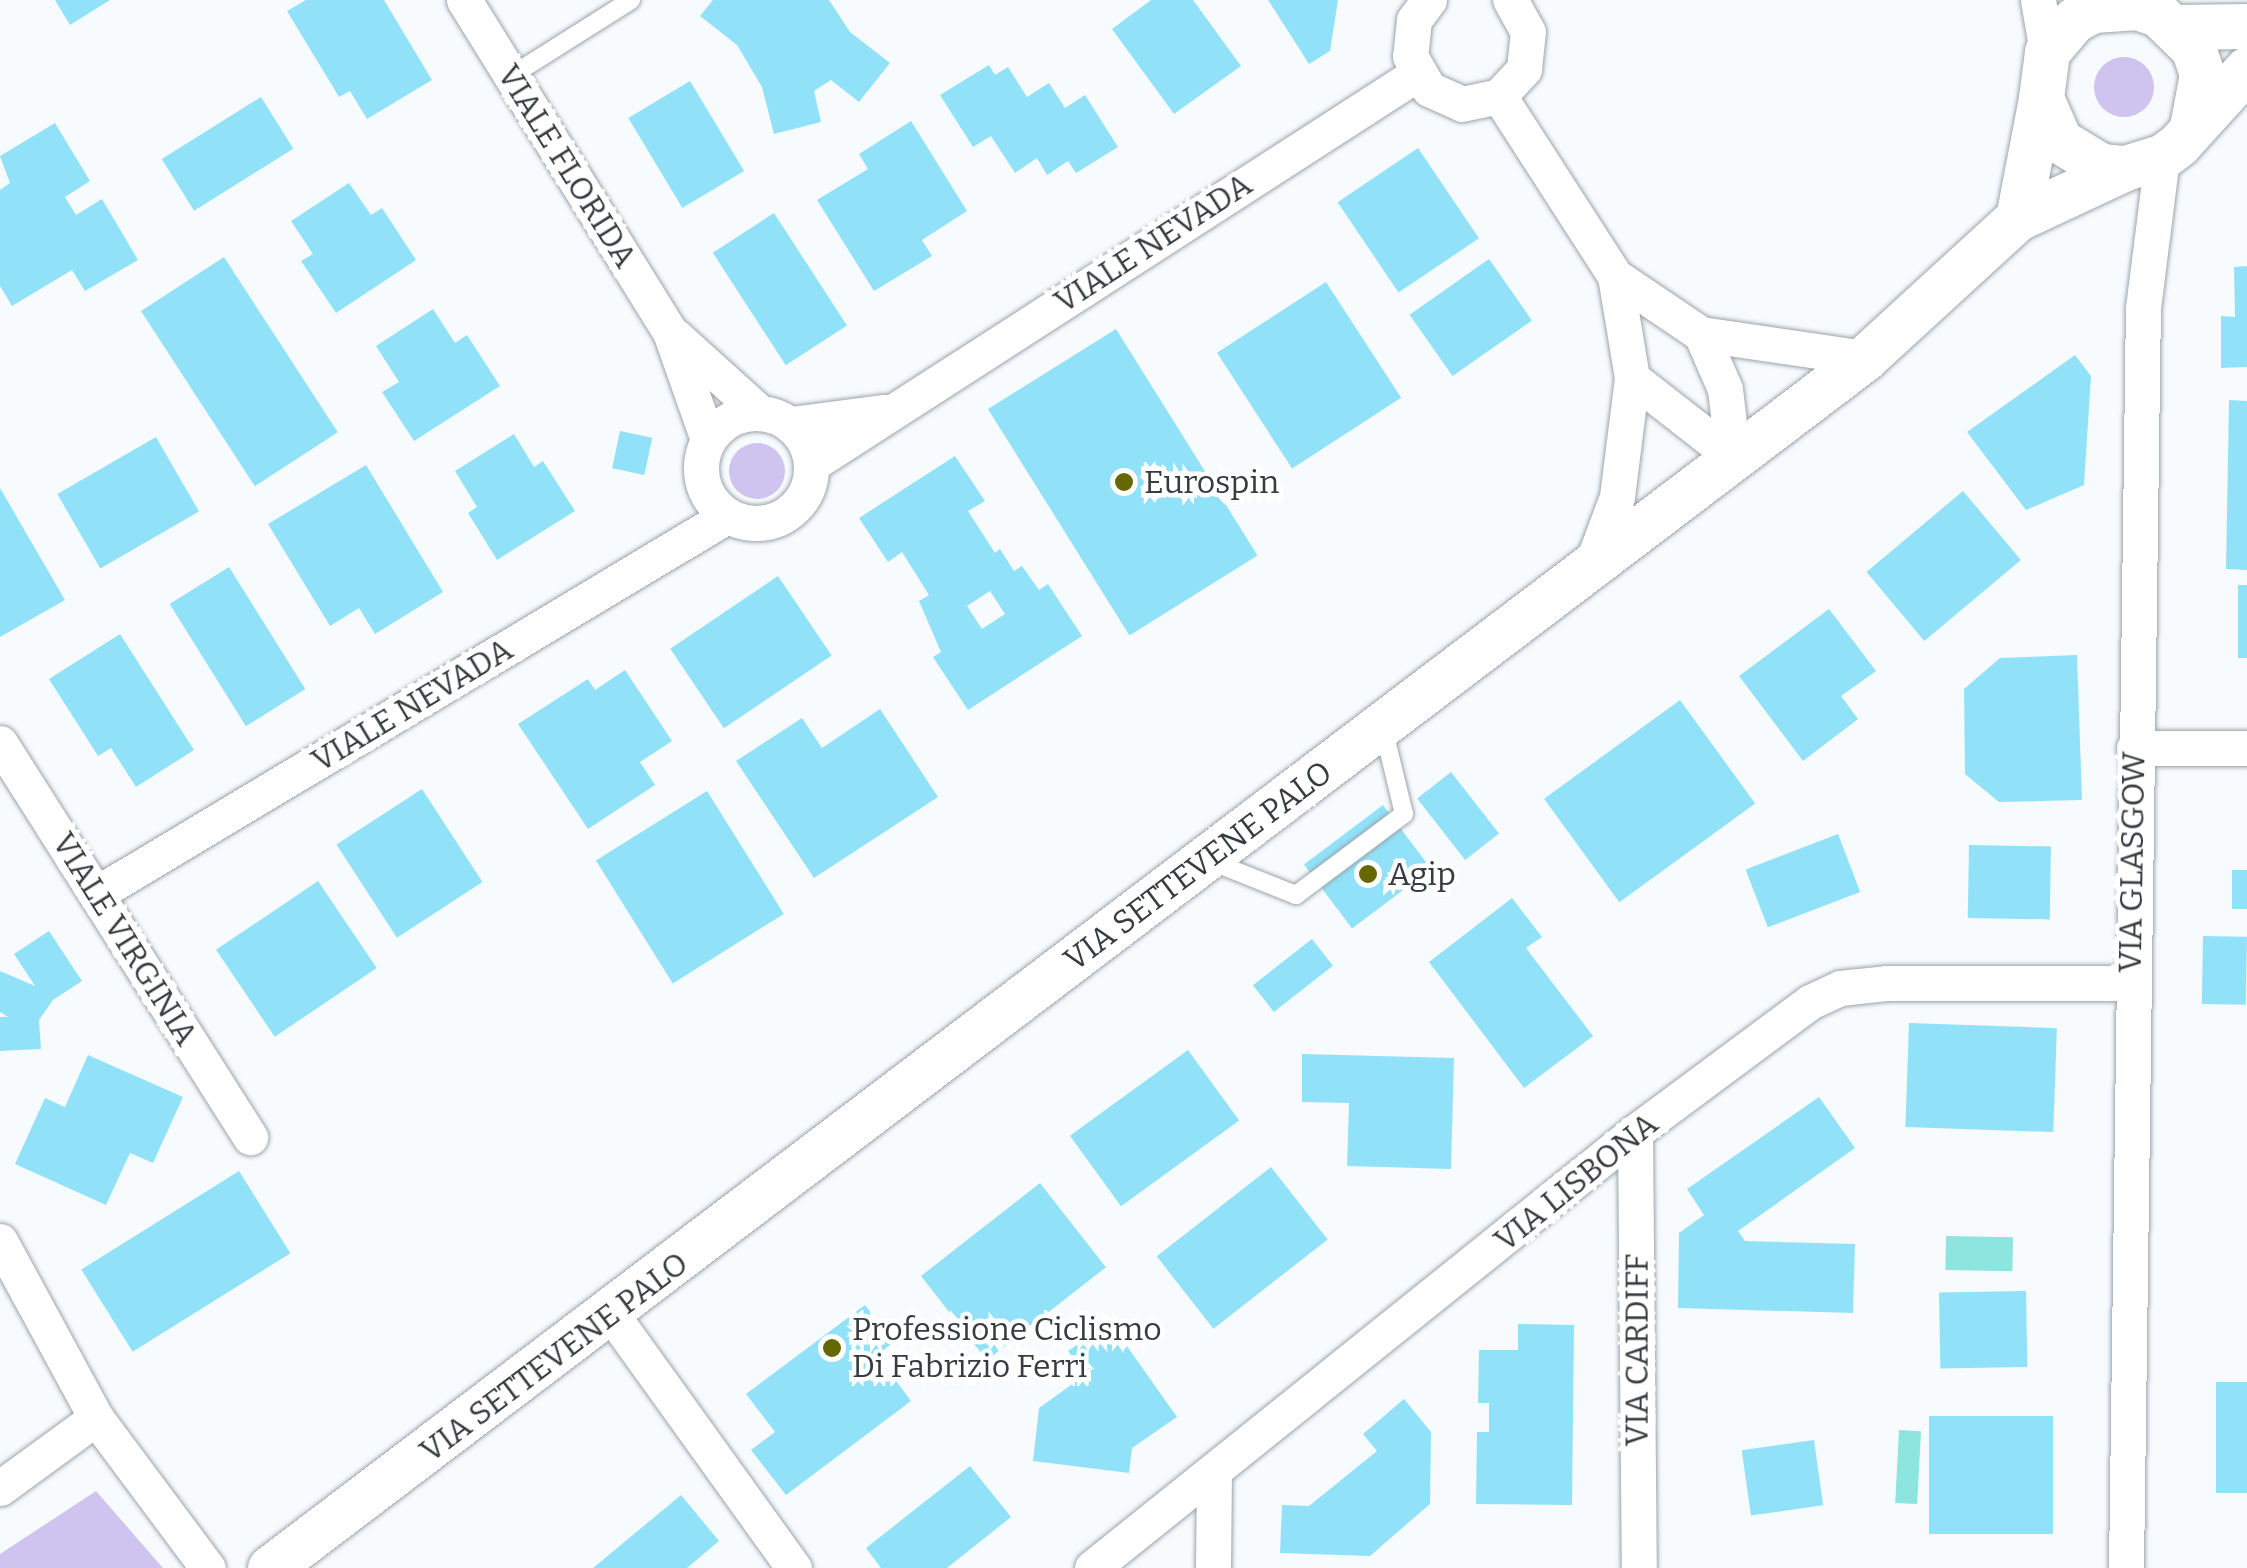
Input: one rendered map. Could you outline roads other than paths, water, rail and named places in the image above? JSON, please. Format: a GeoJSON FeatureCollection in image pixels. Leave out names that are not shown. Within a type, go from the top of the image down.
{"type":"FeatureCollection","features":[{"type":"Feature","properties":{"kind":"street","name":"VIALE FLORIDA"},"geometry":{"type":"LineString","coordinates":[[464,0],[670,332],[708,440]]}},
{"type":"Feature","properties":{"kind":"street"},"geometry":{"type":"LineString","coordinates":[[1429,0],[1408,38],[1417,74],[1444,99],[1462,104],[1499,96],[1514,85],[1529,51],[1521,14],[1510,0]]}},
{"type":"Feature","properties":{"kind":"street"},"geometry":{"type":"LineString","coordinates":[[2018,218],[2047,52],[2038,0]]}},
{"type":"Feature","properties":{"kind":"street"},"geometry":{"type":"LineString","coordinates":[[2047,52],[2074,20],[2110,3],[2137,6],[2176,27],[2247,26]]}},
{"type":"Feature","properties":{"kind":"street"},"geometry":{"type":"LineString","coordinates":[[2040,98],[2060,141],[2101,166],[2160,151],[2202,74],[2176,27]]}},
{"type":"Feature","properties":{"kind":"street","name":"VIA SETTEVENE PALO"},"geometry":{"type":"LineString","coordinates":[[270,1568],[612,1314],[1865,358],[2018,218],[2160,151],[2247,70]]}},
{"type":"Feature","properties":{"kind":"street","name":"VIALE NEVADA"},"geometry":{"type":"LineString","coordinates":[[812,464],[1417,74]]}},
{"type":"Feature","properties":{"kind":"street"},"geometry":{"type":"LineString","coordinates":[[1499,96],[1615,276],[1701,334],[1865,358]]}},
{"type":"Feature","properties":{"kind":"street","name":"VIA GLASGOW"},"geometry":{"type":"LineString","coordinates":[[2126,1568],[2130,983],[2143,308],[2160,151]]}},
{"type":"Feature","properties":{"kind":"street"},"geometry":{"type":"LineString","coordinates":[[1591,566],[1617,498],[1632,378],[1615,276]]}},
{"type":"Feature","properties":{"kind":"street","name":"VIALE FLORIDA"},"geometry":{"type":"LineString","coordinates":[[670,332],[775,418]]}},
{"type":"Feature","properties":{"kind":"street"},"geometry":{"type":"LineString","coordinates":[[1701,334],[1725,389],[1733,457]]}},
{"type":"Feature","properties":{"kind":"street"},"geometry":{"type":"LineString","coordinates":[[1632,378],[1733,457]]}},
{"type":"Feature","properties":{"kind":"street","name":"VIALE NEVADA"},"geometry":{"type":"LineString","coordinates":[[775,418],[890,411]]}},
{"type":"Feature","properties":{"kind":"street"},"geometry":{"type":"LineString","coordinates":[[775,418],[812,464],[808,490],[782,518],[746,523],[728,516],[705,492],[701,458],[708,440],[722,423],[775,418]]}},
{"type":"Feature","properties":{"kind":"street","name":"VIALE NEVADA"},"geometry":{"type":"LineString","coordinates":[[96,894],[728,516]]}},
{"type":"Feature","properties":{"kind":"street","name":"VIALE VIRGINIA"},"geometry":{"type":"LineString","coordinates":[[0,743],[250,1136]]}},
{"type":"Feature","properties":{"kind":"street"},"geometry":{"type":"LineString","coordinates":[[2134,748],[2247,748]]}},
{"type":"Feature","properties":{"kind":"street","name":"VIA LISBONA"},"geometry":{"type":"LineString","coordinates":[[1092,1568],[1214,1476],[1636,1132],[1796,1010],[1840,988],[1886,982],[2130,983]]}},
{"type":"Feature","properties":{"kind":"street","name":"VIA CARDIFF"},"geometry":{"type":"LineString","coordinates":[[1636,1132],[1639,1568]]}},
{"type":"Feature","properties":{"kind":"street"},"geometry":{"type":"LineString","coordinates":[[0,1240],[96,1418],[208,1568]]}},
{"type":"Feature","properties":{"kind":"street"},"geometry":{"type":"LineString","coordinates":[[612,1314],[794,1568]]}},
{"type":"Feature","properties":{"kind":"street"},"geometry":{"type":"LineString","coordinates":[[0,1488],[96,1418]]}},
{"type":"Feature","properties":{"kind":"street"},"geometry":{"type":"LineString","coordinates":[[1213,1568],[1214,1476]]}},
{"type":"Feature","properties":{"kind":"lane"},"geometry":{"type":"LineString","coordinates":[[512,76],[631,0]]}},
{"type":"Feature","properties":{"kind":"lane"},"geometry":{"type":"LineString","coordinates":[[1208,859],[1296,894],[1404,814],[1383,725]]}},
{"type":"Feature","properties":{"kind":"water"},"geometry":{"type":"Polygon","coordinates":[[[1946,1236],[2013,1237],[2012,1271],[1945,1270],[1946,1236]]]}},
{"type":"Feature","properties":{"kind":"water"},"geometry":{"type":"Polygon","coordinates":[[[1899,1430],[1921,1431],[1917,1504],[1895,1503],[1899,1430]]]}},
{"type":"Feature","properties":{"kind":"place","name":"Eurospin"},"geometry":{"type":"Point","coordinates":[1124,482]}},
{"type":"Feature","properties":{"kind":"place","name":"Agip"},"geometry":{"type":"Point","coordinates":[1368,874]}},
{"type":"Feature","properties":{"kind":"place","name":"Professione Ciclismo Di Fabrizio Ferri"},"geometry":{"type":"Point","coordinates":[832,1348]}}]}
